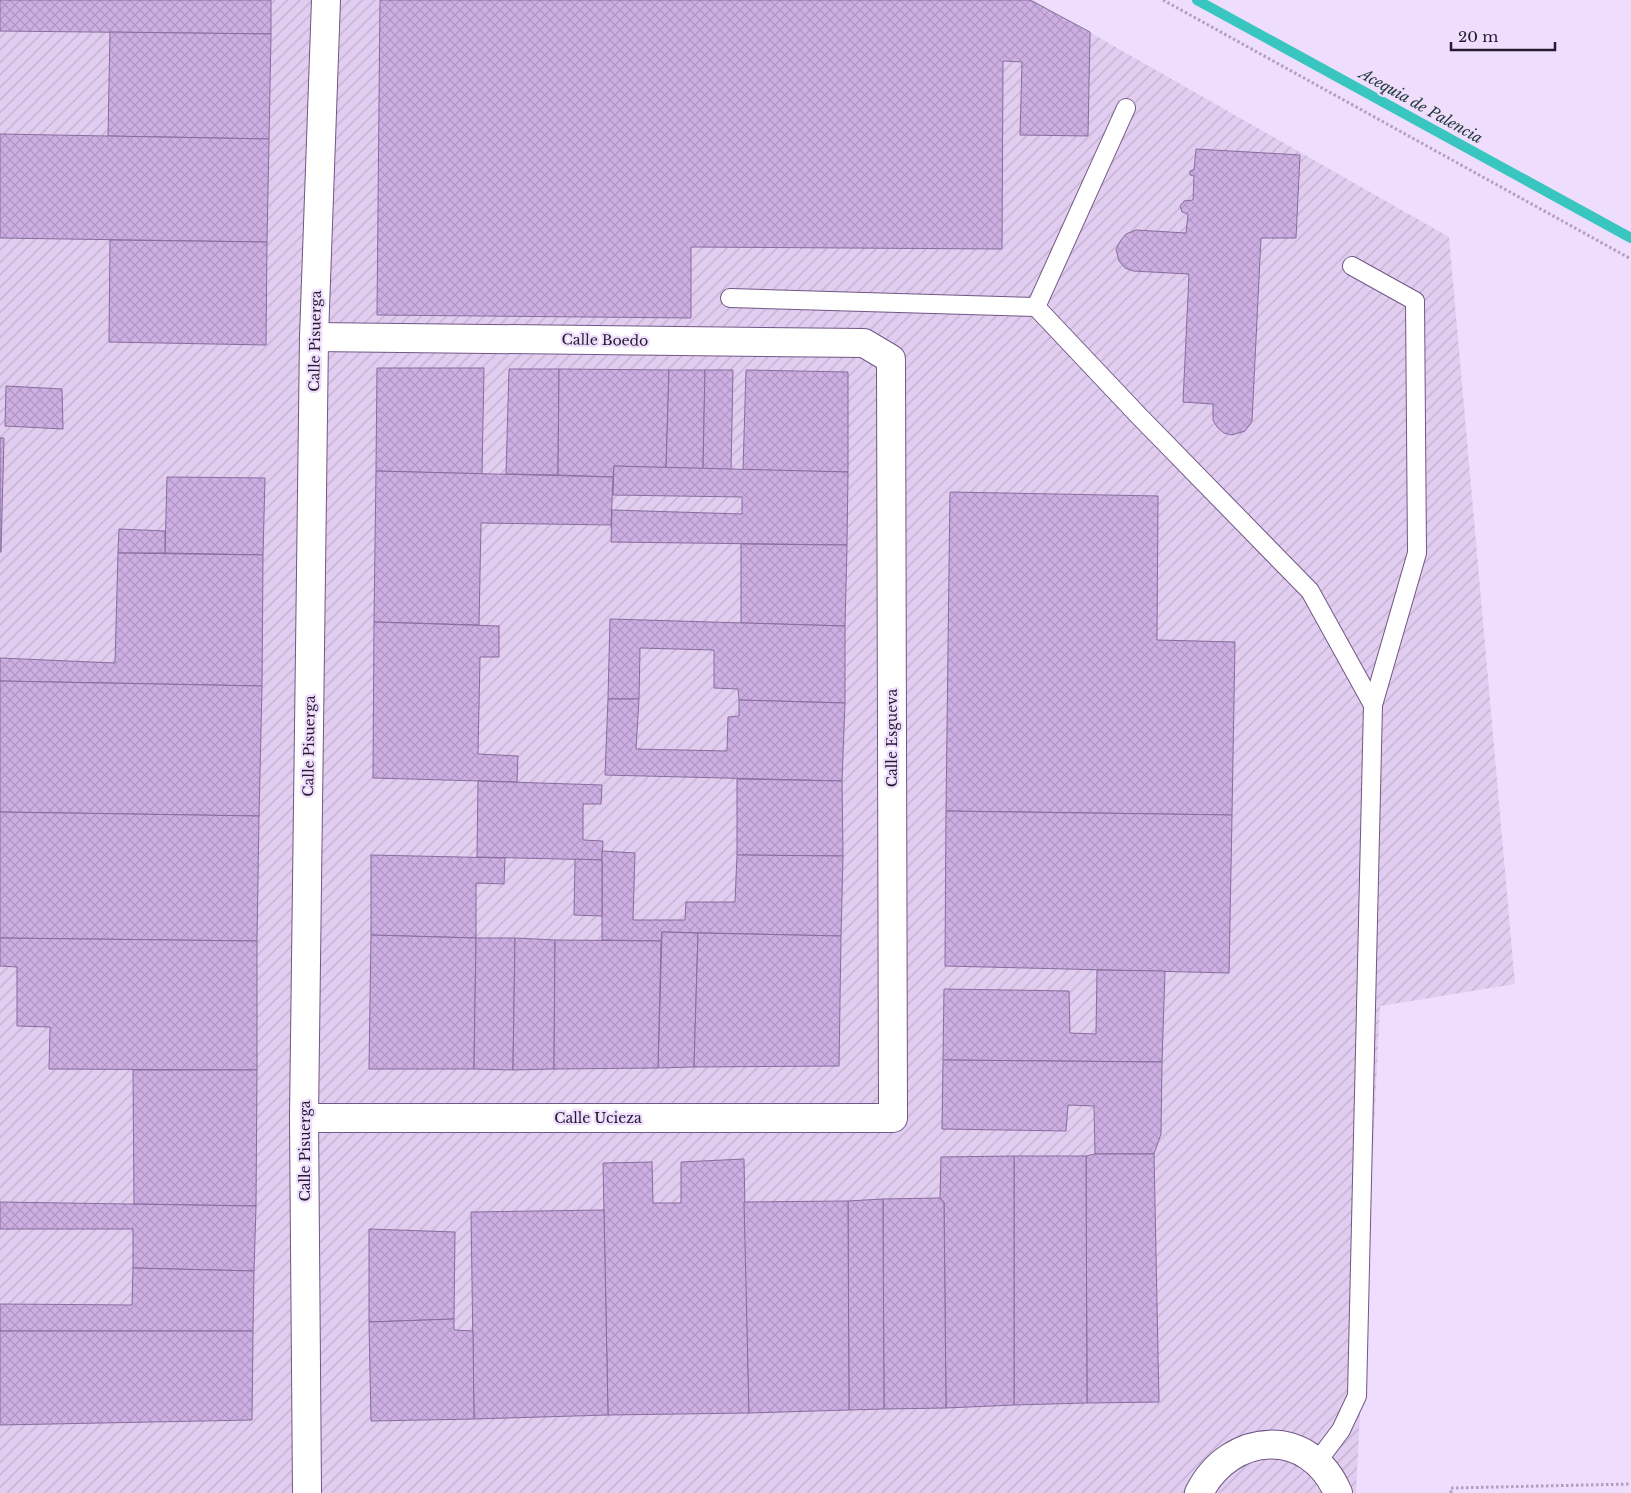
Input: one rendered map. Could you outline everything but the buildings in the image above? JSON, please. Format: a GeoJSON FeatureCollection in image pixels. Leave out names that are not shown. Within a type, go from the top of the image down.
{"type":"FeatureCollection","features":[{"type":"Feature","properties":{"kind":"street","name":"Calle Pisuerga"},"geometry":{"type":"LineString","coordinates":[[307,1493],[304,1118],[314,337],[326,0]]}},
{"type":"Feature","properties":{"kind":"street","name":"Calle Boedo"},"geometry":{"type":"LineString","coordinates":[[314,337],[864,343],[891,359]]}},
{"type":"Feature","properties":{"kind":"street","name":"Calle Esgueva"},"geometry":{"type":"LineString","coordinates":[[891,359],[893,1118]]}},
{"type":"Feature","properties":{"kind":"street","name":"Calle Ucieza"},"geometry":{"type":"LineString","coordinates":[[304,1118],[893,1118]]}},
{"type":"Feature","properties":{"kind":"street"},"geometry":{"type":"LineString","coordinates":[[1199,1493],[1214,1469],[1224,1460],[1254,1446],[1277,1445],[1300,1451],[1317,1462],[1334,1482],[1338,1493]]}},
{"type":"Feature","properties":{"kind":"lane"},"geometry":{"type":"LineString","coordinates":[[1036,307],[1126,108]]}},
{"type":"Feature","properties":{"kind":"lane"},"geometry":{"type":"LineString","coordinates":[[1317,1462],[1341,1430],[1357,1396],[1373,706],[1417,553],[1415,301],[1352,266]]}},
{"type":"Feature","properties":{"kind":"lane"},"geometry":{"type":"LineString","coordinates":[[730,298],[1036,307],[1138,415],[1310,591],[1373,706]]}},
{"type":"Feature","properties":{"kind":"path"},"geometry":{"type":"LineString","coordinates":[[1164,0],[1631,259]]}},
{"type":"Feature","properties":{"kind":"path"},"geometry":{"type":"LineString","coordinates":[[1451,1493],[1451,1488],[1631,1484]]}},
{"type":"Feature","properties":{"kind":"shaded area"},"geometry":{"type":"Polygon","coordinates":[[[0,0],[1033,0],[1449,237],[1515,984],[1380,1006],[1356,1493],[0,1493],[0,0]]]}},
{"type":"Feature","properties":{"kind":"waterway","name":"Acequia de Palencia"},"geometry":{"type":"LineString","coordinates":[[1197,0],[1631,238]]}}]}
